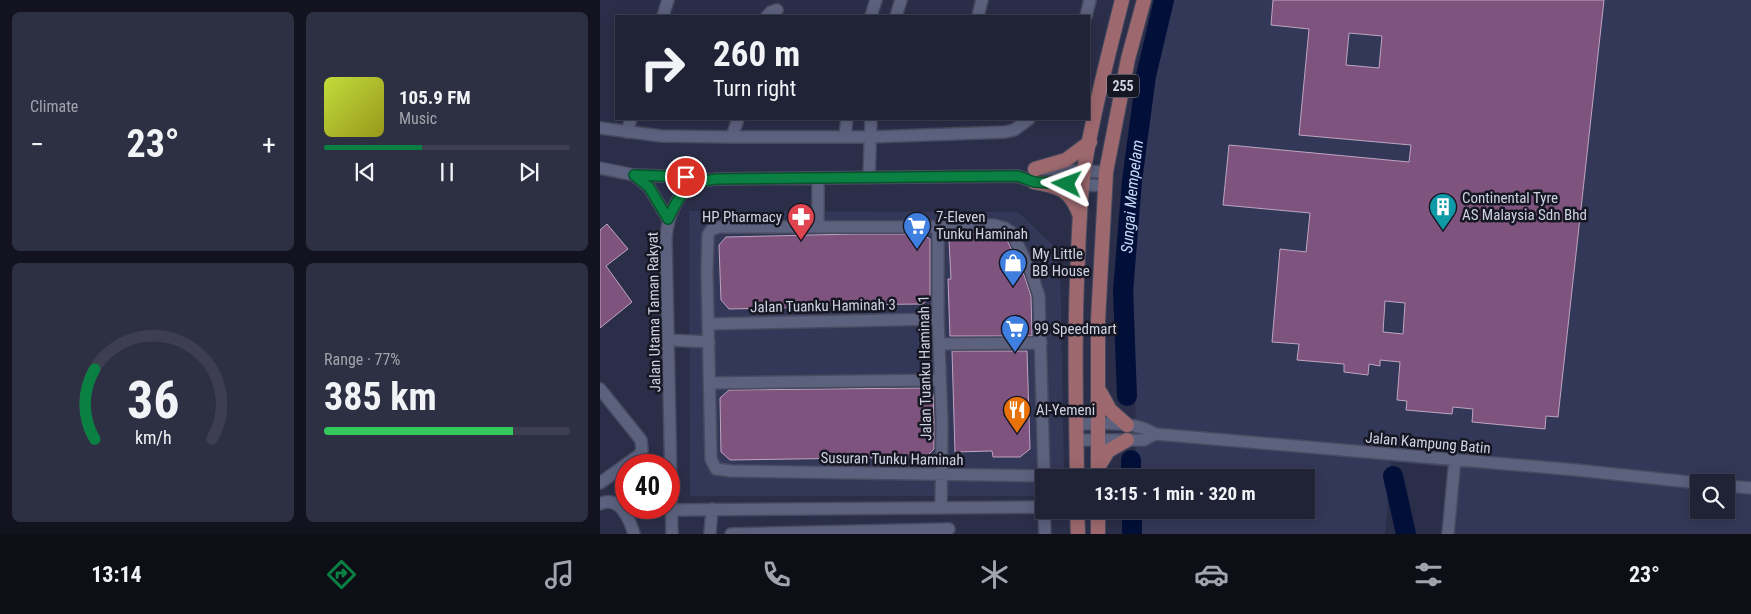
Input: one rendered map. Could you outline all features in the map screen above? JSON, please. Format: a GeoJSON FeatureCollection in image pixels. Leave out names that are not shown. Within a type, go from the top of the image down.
{"type":"FeatureCollection","features":[{"type":"Feature","properties":{"kind":"main road","name":"255"},"geometry":{"type":"LineString","coordinates":[[1077,469],[1075,320],[1080,216],[1090,142],[1108,54],[1122,0]]}},
{"type":"Feature","properties":{"kind":"main road","name":"255"},"geometry":{"type":"LineString","coordinates":[[1098,469],[1098,321],[1106,179],[1128,59],[1144,0]]}},
{"type":"Feature","properties":{"kind":"main road"},"geometry":{"type":"LineString","coordinates":[[1034,175],[1066,160],[1090,142]]}},
{"type":"Feature","properties":{"kind":"main road"},"geometry":{"type":"LineString","coordinates":[[1034,175],[1068,194],[1076,204],[1080,216]]}},
{"type":"Feature","properties":{"kind":"main road"},"geometry":{"type":"LineString","coordinates":[[1098,386],[1110,410],[1127,425]]}},
{"type":"Feature","properties":{"kind":"main road"},"geometry":{"type":"LineString","coordinates":[[1099,469],[1101,461],[1108,451],[1126,440]]}},
{"type":"Feature","properties":{"kind":"main road"},"geometry":{"type":"LineString","coordinates":[[1077,519],[1078,534]]}},
{"type":"Feature","properties":{"kind":"main road"},"geometry":{"type":"LineString","coordinates":[[1098,519],[1098,534]]}},
{"type":"Feature","properties":{"kind":"street"},"geometry":{"type":"LineString","coordinates":[[663,15],[668,0]]}},
{"type":"Feature","properties":{"kind":"street"},"geometry":{"type":"LineString","coordinates":[[871,15],[876,0]]}},
{"type":"Feature","properties":{"kind":"street"},"geometry":{"type":"LineString","coordinates":[[896,15],[902,0]]}},
{"type":"Feature","properties":{"kind":"street"},"geometry":{"type":"LineString","coordinates":[[978,15],[982,0]]}},
{"type":"Feature","properties":{"kind":"street"},"geometry":{"type":"LineString","coordinates":[[1086,15],[1090,0]]}},
{"type":"Feature","properties":{"kind":"street"},"geometry":{"type":"LineString","coordinates":[[627,132],[631,120]]}},
{"type":"Feature","properties":{"kind":"street"},"geometry":{"type":"LineString","coordinates":[[732,137],[738,120]]}},
{"type":"Feature","properties":{"kind":"street"},"geometry":{"type":"LineString","coordinates":[[846,136],[847,120]]}},
{"type":"Feature","properties":{"kind":"street"},"geometry":{"type":"LineString","coordinates":[[869,178],[871,120]]}},
{"type":"Feature","properties":{"kind":"street"},"geometry":{"type":"LineString","coordinates":[[600,128],[661,136],[871,137],[1005,132],[1014,130],[1027,120]]}},
{"type":"Feature","properties":{"kind":"street"},"geometry":{"type":"LineString","coordinates":[[600,168],[634,175],[686,177],[700,181],[1034,175],[1106,179]]}},
{"type":"Feature","properties":{"kind":"street"},"geometry":{"type":"LineString","coordinates":[[634,175],[649,187],[668,219]]}},
{"type":"Feature","properties":{"kind":"street"},"geometry":{"type":"LineString","coordinates":[[818,179],[818,226],[938,227]]}},
{"type":"Feature","properties":{"kind":"street","name":"Jalan Utama Taman Rakyat"},"geometry":{"type":"LineString","coordinates":[[671,454],[666,237],[668,219],[682,194],[700,181]]}},
{"type":"Feature","properties":{"kind":"street","name":"Susuran Tunku Haminah"},"geometry":{"type":"LineString","coordinates":[[938,227],[994,225],[1005,228],[1012,233],[1031,272],[1040,296],[1044,469]]}},
{"type":"Feature","properties":{"kind":"street","name":"Susuran Tunku Haminah"},"geometry":{"type":"LineString","coordinates":[[818,226],[719,227],[712,230],[708,235],[711,459],[716,469],[730,471],[1035,477]]}},
{"type":"Feature","properties":{"kind":"street","name":"Jalan Tuanku Haminah 1"},"geometry":{"type":"LineString","coordinates":[[938,227],[942,474],[949,532]]}},
{"type":"Feature","properties":{"kind":"street","name":"Jalan Tuanku Haminah 3"},"geometry":{"type":"LineString","coordinates":[[709,324],[938,319]]}},
{"type":"Feature","properties":{"kind":"street"},"geometry":{"type":"LineString","coordinates":[[668,340],[709,342]]}},
{"type":"Feature","properties":{"kind":"street"},"geometry":{"type":"LineString","coordinates":[[939,344],[1041,343]]}},
{"type":"Feature","properties":{"kind":"street"},"geometry":{"type":"LineString","coordinates":[[709,383],[940,380]]}},
{"type":"Feature","properties":{"kind":"street"},"geometry":{"type":"LineString","coordinates":[[600,389],[641,440],[642,450],[600,483]]}},
{"type":"Feature","properties":{"kind":"street","name":"Jalan Kampung Batin"},"geometry":{"type":"LineString","coordinates":[[1076,424],[1127,425],[1146,428],[1155,434],[1690,482]]}},
{"type":"Feature","properties":{"kind":"street","name":"Jalan Kampung Batin"},"geometry":{"type":"LineString","coordinates":[[1076,440],[1144,440],[1155,434]]}},
{"type":"Feature","properties":{"kind":"street"},"geometry":{"type":"LineString","coordinates":[[1448,534],[1454,460]]}},
{"type":"Feature","properties":{"kind":"street"},"geometry":{"type":"LineString","coordinates":[[1735,487],[1751,488]]}},
{"type":"Feature","properties":{"kind":"street"},"geometry":{"type":"LineString","coordinates":[[600,504],[612,502],[621,507],[631,523],[634,534]]}},
{"type":"Feature","properties":{"kind":"street"},"geometry":{"type":"LineString","coordinates":[[680,510],[1035,508]]}},
{"type":"Feature","properties":{"kind":"street"},"geometry":{"type":"LineString","coordinates":[[710,534],[712,509]]}},
{"type":"Feature","properties":{"kind":"street","name":"Jalan Utama Taman Rakyat"},"geometry":{"type":"LineString","coordinates":[[672,519],[672,534]]}},
{"type":"Feature","properties":{"kind":"street"},"geometry":{"type":"LineString","coordinates":[[1044,519],[1044,534]]}},
{"type":"Feature","properties":{"kind":"street"},"geometry":{"type":"LineString","coordinates":[[731,534],[949,532]]}},
{"type":"Feature","properties":{"kind":"shaded area"},"geometry":{"type":"Polygon","coordinates":[[[1173,0],[1751,0],[1751,534],[1453,534],[1458,468],[1391,462],[1385,534],[1137,534],[1137,519],[1315,519],[1315,469],[1136,469],[1134,282],[1145,135],[1158,58],[1173,0]]]}},
{"type":"Feature","properties":{"kind":"shaded area"},"geometry":{"type":"Polygon","coordinates":[[[689,211],[1018,212],[1060,252],[1064,469],[1035,469],[1035,496],[690,496],[689,211]]]}},
{"type":"Feature","properties":{"kind":"building","name":"Continental Tyre AS Malaysia Sdn Bhd"},"geometry":{"type":"Polygon","coordinates":[[[1273,0],[1604,0],[1558,417],[1546,416],[1545,429],[1472,422],[1473,409],[1453,407],[1452,414],[1406,410],[1407,401],[1397,400],[1400,362],[1380,360],[1380,366],[1369,364],[1368,375],[1344,372],[1344,364],[1297,360],[1299,344],[1272,342],[1280,249],[1306,252],[1310,213],[1223,205],[1229,145],[1409,162],[1411,145],[1299,135],[1309,29],[1271,25],[1273,0]],[[1349,33],[1346,65],[1379,68],[1382,36],[1349,33]],[[1385,301],[1383,332],[1403,334],[1405,303],[1385,301]]]}},
{"type":"Feature","properties":{"kind":"building"},"geometry":{"type":"Polygon","coordinates":[[[607,224],[628,249],[606,266],[632,302],[600,328],[600,230],[607,224]]]}},
{"type":"Feature","properties":{"kind":"building"},"geometry":{"type":"Polygon","coordinates":[[[993,233],[1006,238],[1024,275],[1031,296],[1032,336],[950,336],[948,279],[951,279],[949,240],[958,234],[993,233]]]}},
{"type":"Feature","properties":{"kind":"building"},"geometry":{"type":"Polygon","coordinates":[[[922,234],[930,239],[930,297],[923,304],[825,305],[825,307],[729,309],[721,300],[719,245],[726,237],[922,234]]]}},
{"type":"Feature","properties":{"kind":"building"},"geometry":{"type":"Polygon","coordinates":[[[952,351],[1027,351],[1030,449],[1020,457],[993,457],[992,451],[955,452],[952,351]]]}},
{"type":"Feature","properties":{"kind":"building"},"geometry":{"type":"Polygon","coordinates":[[[925,388],[933,394],[934,418],[934,449],[926,457],[730,460],[721,452],[720,398],[729,390],[925,388]]]}},
{"type":"Feature","properties":{"kind":"waterway","name":"Sungai Mempelam"},"geometry":{"type":"LineString","coordinates":[[1127,396],[1123,291],[1132,181],[1146,76],[1164,0]]}},
{"type":"Feature","properties":{"kind":"waterway","name":"Sungai Mempelam"},"geometry":{"type":"LineString","coordinates":[[1131,460],[1131,469]]}},
{"type":"Feature","properties":{"kind":"waterway"},"geometry":{"type":"LineString","coordinates":[[1393,476],[1406,534]]}},
{"type":"Feature","properties":{"kind":"waterway","name":"Sungai Mempelam"},"geometry":{"type":"LineString","coordinates":[[1132,519],[1132,534]]}},
{"type":"Feature","properties":{"kind":"place","name":"Continental Tyre AS Malaysia Sdn Bhd"},"geometry":{"type":"Point","coordinates":[1443,231]}},
{"type":"Feature","properties":{"kind":"place","name":"HP Pharmacy"},"geometry":{"type":"Point","coordinates":[801,241]}},
{"type":"Feature","properties":{"kind":"place","name":"7-Eleven Tunku Haminah"},"geometry":{"type":"Point","coordinates":[917,250]}},
{"type":"Feature","properties":{"kind":"place","name":"My Little BB House"},"geometry":{"type":"Point","coordinates":[1013,287]}},
{"type":"Feature","properties":{"kind":"place","name":"99 Speedmart"},"geometry":{"type":"Point","coordinates":[1015,353]}},
{"type":"Feature","properties":{"kind":"place","name":"Al-Yemeni"},"geometry":{"type":"Point","coordinates":[1017,434]}},
{"type":"Feature","properties":{"kind":"route"},"geometry":{"type":"LineString","coordinates":[[686,177],[634,175],[649,187],[668,219],[682,194],[688,188],[700,181],[716,179],[1018,176],[1034,182],[1067,184]]}}]}
